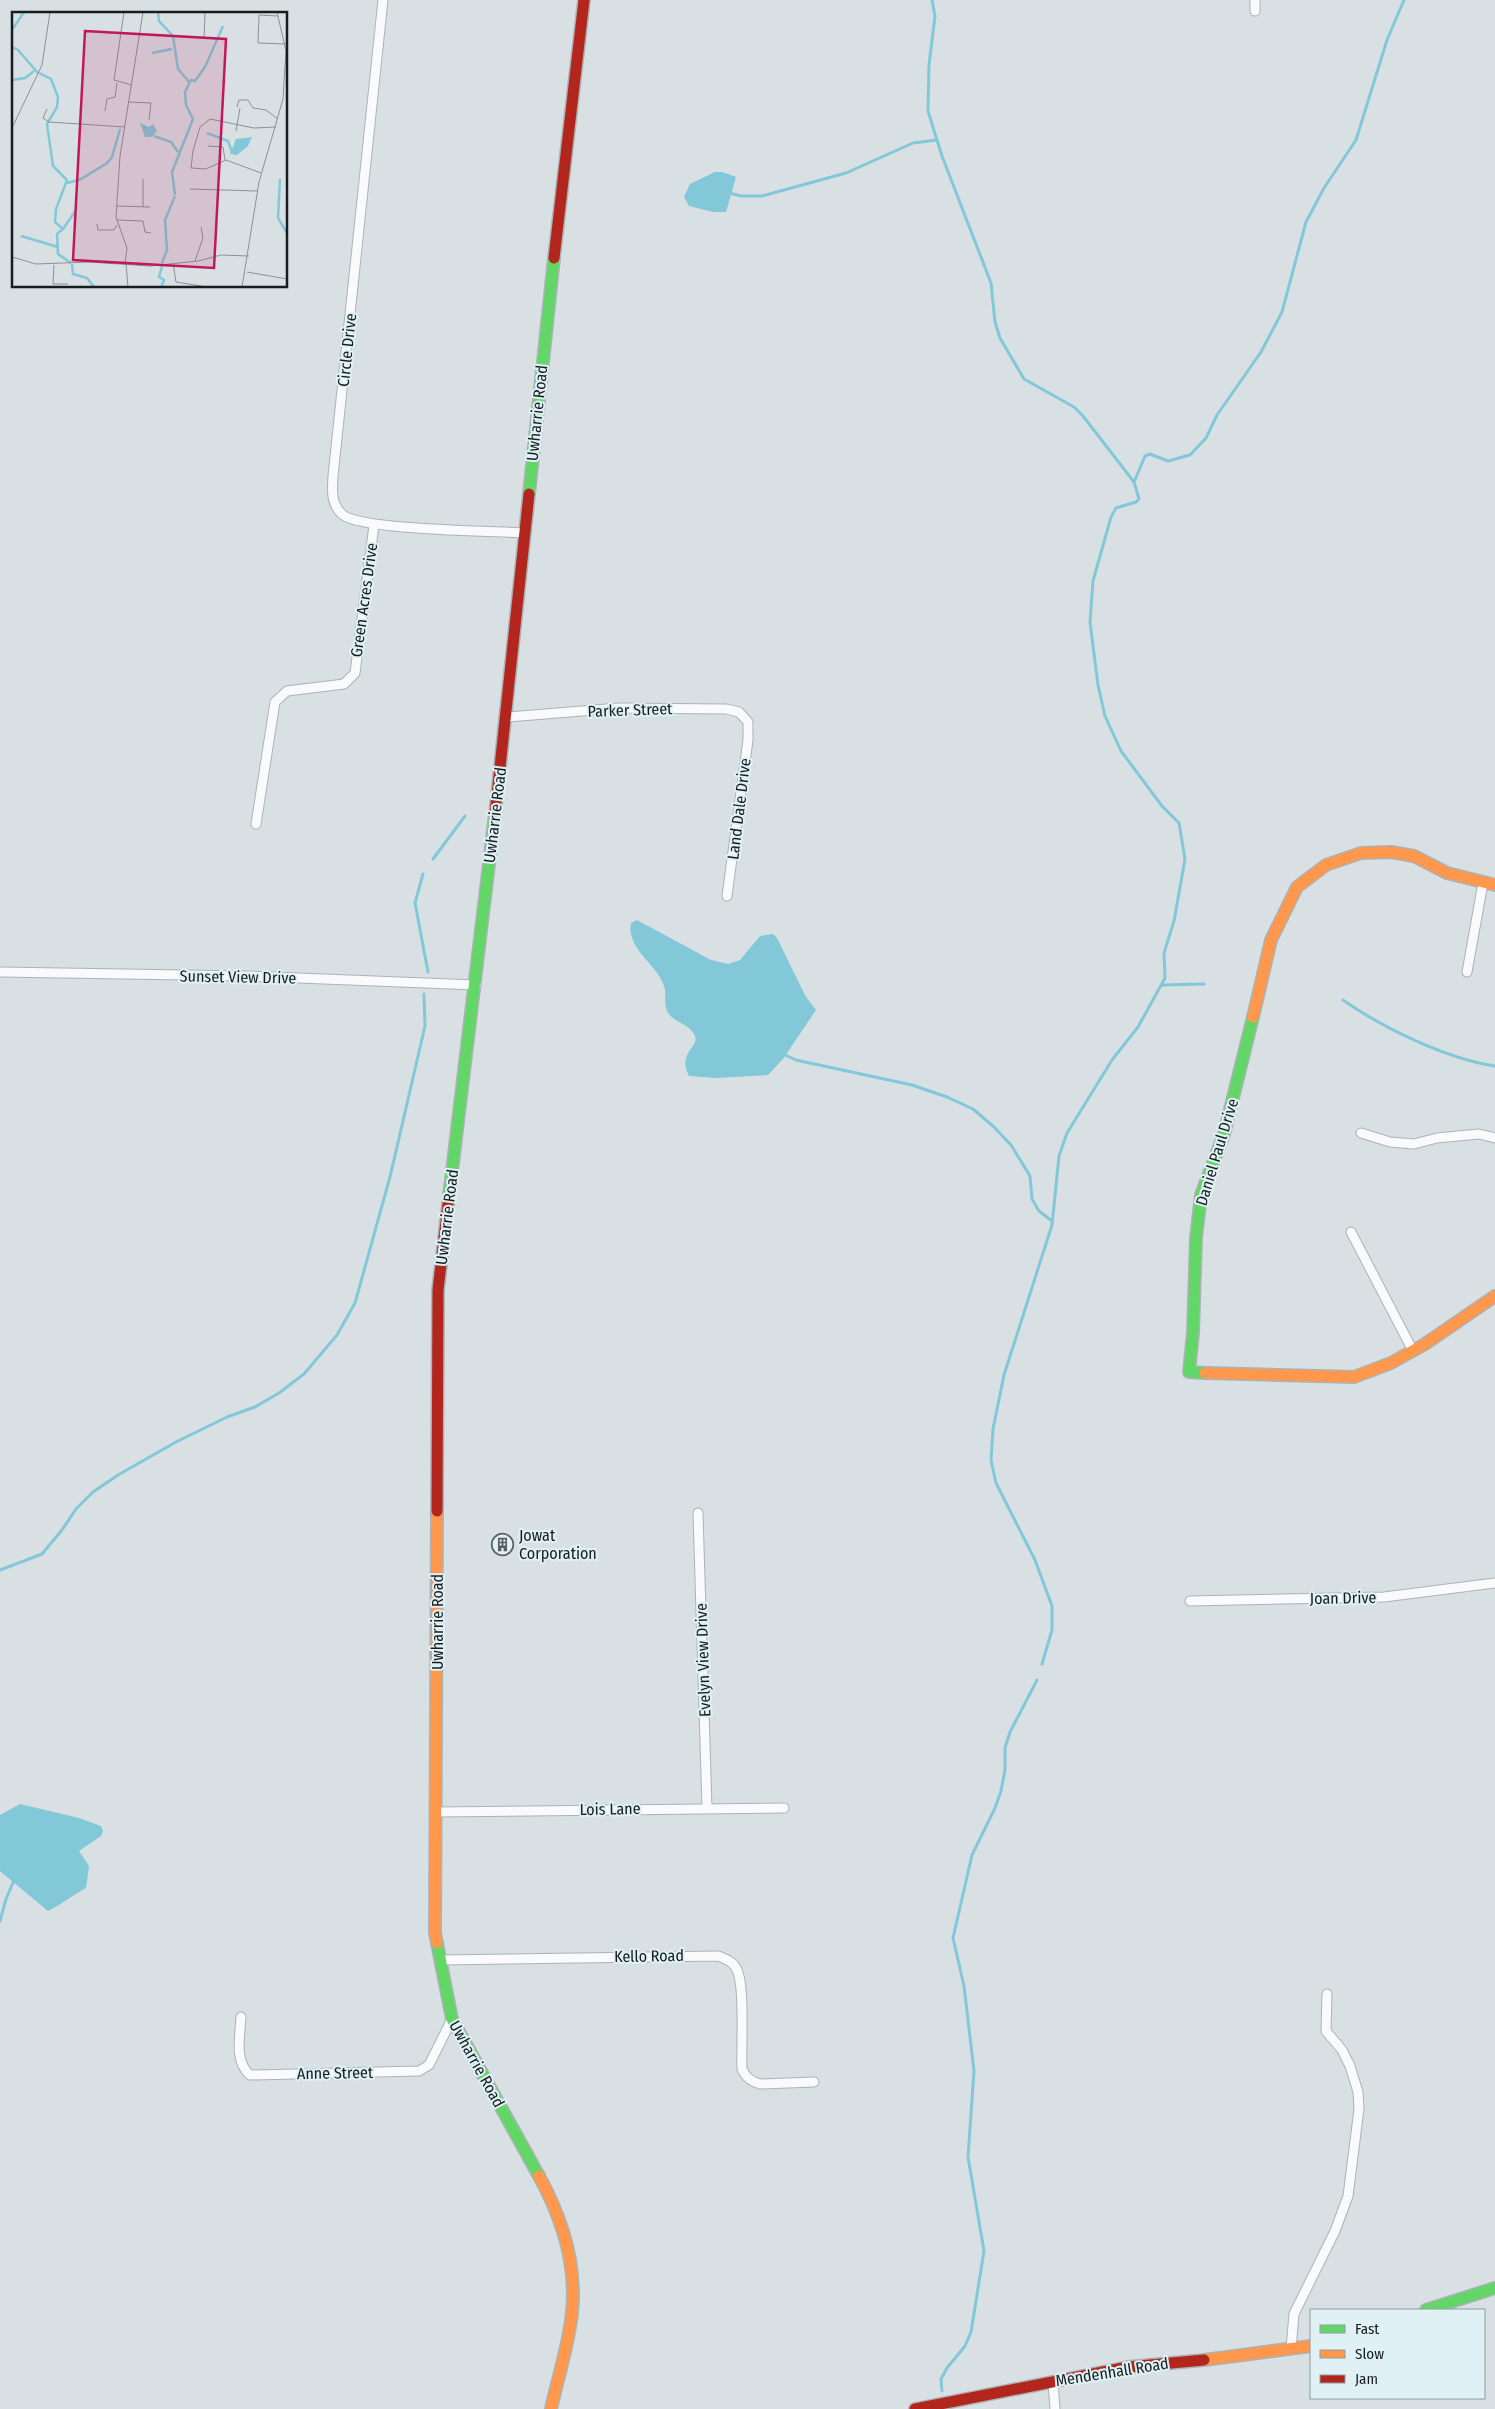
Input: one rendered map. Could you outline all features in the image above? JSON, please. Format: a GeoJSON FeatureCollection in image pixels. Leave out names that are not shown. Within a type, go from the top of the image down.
{"type":"FeatureCollection","features":[{"type":"Feature","properties":{"kind":"street","name":"Circle Drive"},"geometry":{"type":"LineString","coordinates":[[383,0],[332,491],[334,504],[349,519],[374,524],[525,533]]}},
{"type":"Feature","properties":{"kind":"street","name":"Uwharrie Road"},"geometry":{"type":"LineString","coordinates":[[551,2409],[572,2313],[573,2283],[569,2247],[565,2232],[545,2187],[452,2019],[435,1932],[438,1290],[507,717],[525,533],[584,0]]}},
{"type":"Feature","properties":{"kind":"street"},"geometry":{"type":"LineString","coordinates":[[1255,0],[1255,11]]}},
{"type":"Feature","properties":{"kind":"street","name":"Green Acres Drive"},"geometry":{"type":"LineString","coordinates":[[256,824],[275,702],[287,691],[344,684],[355,673],[374,524]]}},
{"type":"Feature","properties":{"kind":"street","name":"Parker Street"},"geometry":{"type":"LineString","coordinates":[[507,717],[619,708],[726,709],[740,712],[748,722]]}},
{"type":"Feature","properties":{"kind":"street","name":"Land Dale Drive"},"geometry":{"type":"LineString","coordinates":[[728,896],[748,740],[748,722]]}},
{"type":"Feature","properties":{"kind":"street","name":"Daniel Paul Drive"},"geometry":{"type":"LineString","coordinates":[[1495,885],[1447,873],[1414,856],[1391,852],[1362,853],[1326,865],[1297,886],[1270,940],[1236,1090],[1224,1134],[1201,1195],[1196,1238],[1193,1333],[1189,1372],[1304,1377],[1354,1377],[1391,1363],[1413,1351],[1495,1296]]}},
{"type":"Feature","properties":{"kind":"street"},"geometry":{"type":"LineString","coordinates":[[1467,972],[1483,883]]}},
{"type":"Feature","properties":{"kind":"street","name":"Sunset View Drive"},"geometry":{"type":"LineString","coordinates":[[0,972],[267,976],[476,985]]}},
{"type":"Feature","properties":{"kind":"street"},"geometry":{"type":"LineString","coordinates":[[1361,1133],[1390,1142],[1414,1144],[1438,1138],[1479,1134],[1495,1138]]}},
{"type":"Feature","properties":{"kind":"street"},"geometry":{"type":"LineString","coordinates":[[1351,1232],[1413,1351]]}},
{"type":"Feature","properties":{"kind":"street","name":"Evelyn View Drive"},"geometry":{"type":"LineString","coordinates":[[698,1513],[707,1808]]}},
{"type":"Feature","properties":{"kind":"street","name":"Joan Drive"},"geometry":{"type":"LineString","coordinates":[[1190,1601],[1384,1597],[1495,1583]]}},
{"type":"Feature","properties":{"kind":"street","name":"Lois Lane"},"geometry":{"type":"LineString","coordinates":[[436,1812],[784,1808]]}},
{"type":"Feature","properties":{"kind":"street","name":"Kello Road"},"geometry":{"type":"LineString","coordinates":[[440,1960],[718,1956],[734,1964],[738,1970],[741,1990],[742,2069],[751,2082],[760,2084],[814,2082]]}},
{"type":"Feature","properties":{"kind":"street"},"geometry":{"type":"LineString","coordinates":[[1291,2349],[1294,2314],[1335,2231],[1348,2196],[1359,2109],[1358,2092],[1350,2066],[1342,2050],[1326,2031],[1327,1994]]}},
{"type":"Feature","properties":{"kind":"street","name":"Anne Street"},"geometry":{"type":"LineString","coordinates":[[241,2017],[239,2056],[242,2068],[250,2075],[419,2071],[429,2065],[452,2019]]}},
{"type":"Feature","properties":{"kind":"street"},"geometry":{"type":"LineString","coordinates":[[1429,2309],[1495,2288]]}},
{"type":"Feature","properties":{"kind":"street","name":"Mendenhall Road"},"geometry":{"type":"LineString","coordinates":[[915,2409],[1128,2367],[1243,2356],[1310,2346]]}},
{"type":"Feature","properties":{"kind":"street"},"geometry":{"type":"LineString","coordinates":[[1053,2381],[1055,2409]]}},
{"type":"Feature","properties":{"kind":"water"},"geometry":{"type":"Polygon","coordinates":[[[715,172],[722,172],[736,177],[726,212],[713,212],[689,206],[684,197],[690,184],[715,172]]]}},
{"type":"Feature","properties":{"kind":"water"},"geometry":{"type":"Polygon","coordinates":[[[637,920],[711,960],[728,964],[740,960],[760,936],[773,934],[777,938],[806,997],[816,1010],[783,1059],[768,1075],[716,1078],[689,1076],[685,1061],[696,1039],[689,1028],[668,1013],[664,986],[633,941],[631,923],[637,920]]]}},
{"type":"Feature","properties":{"kind":"water"},"geometry":{"type":"Polygon","coordinates":[[[20,1804],[79,1818],[101,1826],[103,1831],[101,1836],[79,1851],[89,1866],[86,1888],[48,1911],[0,1871],[0,1815],[20,1804]]]}},
{"type":"Feature","properties":{"kind":"waterway"},"geometry":{"type":"LineString","coordinates":[[932,0],[935,16],[929,65],[928,111],[942,156],[991,283],[995,322],[1000,338],[1024,379],[1074,407],[1134,482],[1139,499],[1136,502],[1116,508],[1111,517],[1093,581],[1090,622],[1098,685],[1105,716],[1121,751],[1162,806],[1179,823],[1185,859],[1174,921],[1164,953],[1165,978],[1138,1027],[1112,1060],[1067,1133],[1059,1156],[1052,1225],[1004,1375],[993,1429],[991,1460],[996,1483],[1035,1560],[1052,1606],[1052,1630],[1042,1664]]}},
{"type":"Feature","properties":{"kind":"waterway"},"geometry":{"type":"LineString","coordinates":[[1134,482],[1145,456],[1150,454],[1168,461],[1190,455],[1206,438],[1217,415],[1261,352],[1282,312],[1306,222],[1324,188],[1356,140],[1387,40],[1404,0]]}},
{"type":"Feature","properties":{"kind":"waterway"},"geometry":{"type":"LineString","coordinates":[[729,193],[741,196],[762,196],[846,173],[913,143],[937,140]]}},
{"type":"Feature","properties":{"kind":"waterway"},"geometry":{"type":"LineString","coordinates":[[433,859],[465,816]]}},
{"type":"Feature","properties":{"kind":"waterway"},"geometry":{"type":"LineString","coordinates":[[423,874],[415,903],[428,972]]}},
{"type":"Feature","properties":{"kind":"waterway"},"geometry":{"type":"LineString","coordinates":[[1162,985],[1204,984]]}},
{"type":"Feature","properties":{"kind":"waterway"},"geometry":{"type":"LineString","coordinates":[[0,1570],[42,1554],[76,1509],[93,1492],[118,1475],[176,1442],[227,1417],[255,1407],[279,1393],[304,1374],[337,1335],[355,1303],[390,1177],[425,1026],[424,994]]}},
{"type":"Feature","properties":{"kind":"waterway"},"geometry":{"type":"LineString","coordinates":[[1343,1000],[1359,1011],[1416,1041],[1457,1057],[1495,1066]]}},
{"type":"Feature","properties":{"kind":"waterway"},"geometry":{"type":"LineString","coordinates":[[783,1054],[796,1060],[912,1085],[947,1097],[973,1109],[1011,1145],[1030,1176],[1032,1199],[1039,1211],[1052,1221]]}},
{"type":"Feature","properties":{"kind":"waterway"},"geometry":{"type":"LineString","coordinates":[[942,2391],[941,2379],[947,2368],[965,2346],[971,2332],[984,2251],[968,2157],[974,2071],[964,1986],[953,1938],[972,1855],[995,1808],[1001,1791],[1005,1770],[1005,1748],[1010,1732],[1037,1680]]}},
{"type":"Feature","properties":{"kind":"waterway"},"geometry":{"type":"LineString","coordinates":[[0,1921],[6,1899],[15,1878]]}},
{"type":"Feature","properties":{"kind":"traffic: fast"},"geometry":{"type":"LineString","coordinates":[[529,494],[554,258]]}},
{"type":"Feature","properties":{"kind":"traffic: fast"},"geometry":{"type":"LineString","coordinates":[[449,1196],[495,814]]}},
{"type":"Feature","properties":{"kind":"traffic: fast"},"geometry":{"type":"LineString","coordinates":[[1205,1373],[1189,1372],[1193,1333],[1196,1238],[1201,1195],[1224,1134],[1253,1017]]}},
{"type":"Feature","properties":{"kind":"traffic: fast"},"geometry":{"type":"LineString","coordinates":[[437,1943],[452,2019],[539,2176]]}},
{"type":"Feature","properties":{"kind":"traffic: fast"},"geometry":{"type":"LineString","coordinates":[[1429,2309],[1495,2288]]}},
{"type":"Feature","properties":{"kind":"traffic: slow"},"geometry":{"type":"LineString","coordinates":[[1253,1017],[1271,940],[1297,887],[1326,865],[1361,853],[1391,852],[1414,856],[1447,873],[1495,885]]}},
{"type":"Feature","properties":{"kind":"traffic: slow"},"geometry":{"type":"LineString","coordinates":[[1205,1373],[1354,1377],[1391,1363],[1425,1344],[1495,1296]]}},
{"type":"Feature","properties":{"kind":"traffic: slow"},"geometry":{"type":"LineString","coordinates":[[437,1511],[435,1933],[437,1943]]}},
{"type":"Feature","properties":{"kind":"traffic: slow"},"geometry":{"type":"LineString","coordinates":[[539,2176],[555,2208],[566,2242],[570,2259],[573,2294],[571,2324],[551,2409]]}},
{"type":"Feature","properties":{"kind":"traffic: slow"},"geometry":{"type":"LineString","coordinates":[[1204,2360],[1310,2346]]}},
{"type":"Feature","properties":{"kind":"traffic: jam"},"geometry":{"type":"LineString","coordinates":[[554,258],[584,0]]}},
{"type":"Feature","properties":{"kind":"traffic: jam"},"geometry":{"type":"LineString","coordinates":[[495,814],[529,494]]}},
{"type":"Feature","properties":{"kind":"traffic: jam"},"geometry":{"type":"LineString","coordinates":[[437,1511],[438,1290],[449,1196]]}},
{"type":"Feature","properties":{"kind":"traffic: jam"},"geometry":{"type":"LineString","coordinates":[[915,2409],[1128,2367],[1204,2360]]}},
{"type":"Feature","properties":{"kind":"place","name":"Jowat Corporation"},"geometry":{"type":"Point","coordinates":[503,1544]}}]}
